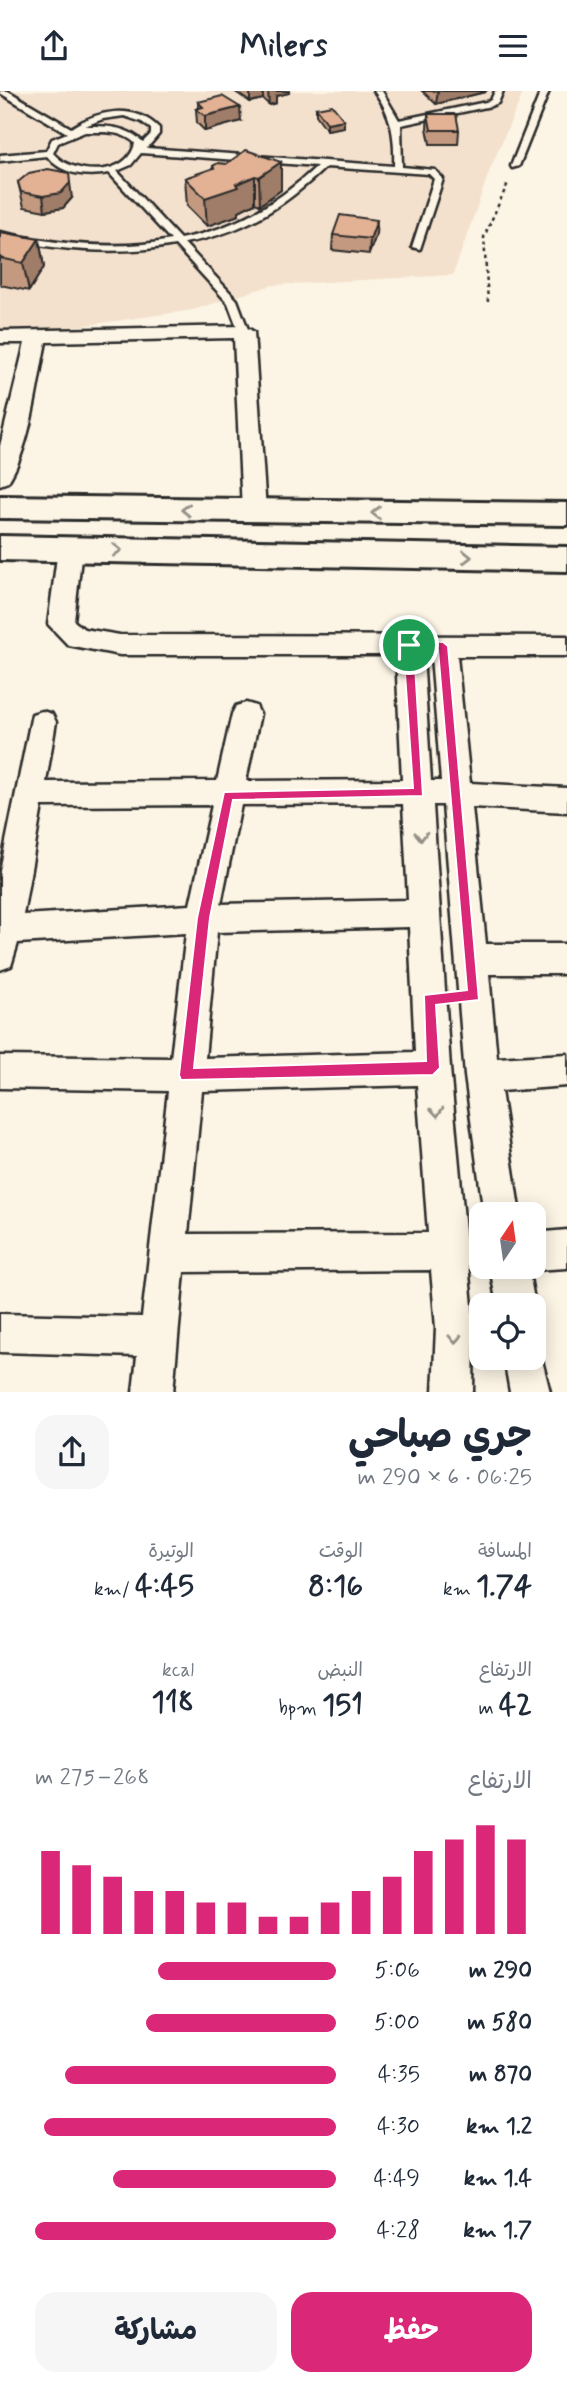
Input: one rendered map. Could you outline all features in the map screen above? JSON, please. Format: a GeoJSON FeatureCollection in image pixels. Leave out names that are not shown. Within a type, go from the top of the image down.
{"type":"FeatureCollection","features":[{"type":"Feature","properties":{"kind":"main road"},"geometry":{"type":"LineString","coordinates":[[0,507],[567,514]]}},
{"type":"Feature","properties":{"kind":"main road"},"geometry":{"type":"LineString","coordinates":[[335,513],[338,554]]}},
{"type":"Feature","properties":{"kind":"main road"},"geometry":{"type":"LineString","coordinates":[[422,513],[428,556]]}},
{"type":"Feature","properties":{"kind":"main road"},"geometry":{"type":"LineString","coordinates":[[0,548],[567,558]]}},
{"type":"Feature","properties":{"kind":"street"},"geometry":{"type":"LineString","coordinates":[[0,337],[244,332],[254,511]]}},
{"type":"Feature","properties":{"kind":"street"},"geometry":{"type":"LineString","coordinates":[[0,477],[37,336]]}},
{"type":"Feature","properties":{"kind":"street"},"geometry":{"type":"LineString","coordinates":[[70,549],[61,624],[77,638],[120,645],[567,646]]}},
{"type":"Feature","properties":{"kind":"street"},"geometry":{"type":"LineString","coordinates":[[409,645],[433,1068],[455,1328],[456,1373],[453,1392]]}},
{"type":"Feature","properties":{"kind":"street"},"geometry":{"type":"LineString","coordinates":[[443,646],[454,794],[482,1076],[500,1202]]}},
{"type":"Feature","properties":{"kind":"street"},"geometry":{"type":"LineString","coordinates":[[153,1392],[170,1253],[203,918],[246,715]]}},
{"type":"Feature","properties":{"kind":"street"},"geometry":{"type":"LineString","coordinates":[[41,722],[31,794],[2,943],[203,918],[424,913]]}},
{"type":"Feature","properties":{"kind":"street"},"geometry":{"type":"LineString","coordinates":[[31,794],[419,792],[567,800]]}},
{"type":"Feature","properties":{"kind":"street"},"geometry":{"type":"LineString","coordinates":[[472,959],[567,958]]}},
{"type":"Feature","properties":{"kind":"street"},"geometry":{"type":"LineString","coordinates":[[429,999],[475,996]]}},
{"type":"Feature","properties":{"kind":"street"},"geometry":{"type":"LineString","coordinates":[[0,1072],[186,1075],[433,1068]]}},
{"type":"Feature","properties":{"kind":"street"},"geometry":{"type":"LineString","coordinates":[[482,1076],[567,1070]]}},
{"type":"Feature","properties":{"kind":"street"},"geometry":{"type":"LineString","coordinates":[[546,1250],[567,1249]]}},
{"type":"Feature","properties":{"kind":"street"},"geometry":{"type":"LineString","coordinates":[[170,1253],[448,1251]]}},
{"type":"Feature","properties":{"kind":"street"},"geometry":{"type":"LineString","coordinates":[[0,1333],[161,1337]]}},
{"type":"Feature","properties":{"kind":"street"},"geometry":{"type":"LineString","coordinates":[[526,1370],[530,1392]]}},
{"type":"Feature","properties":{"kind":"lane"},"geometry":{"type":"LineString","coordinates":[[2,91],[71,132],[112,129],[133,137],[139,150]]}},
{"type":"Feature","properties":{"kind":"lane"},"geometry":{"type":"LineString","coordinates":[[378,91],[400,129],[398,167]]}},
{"type":"Feature","properties":{"kind":"lane"},"geometry":{"type":"LineString","coordinates":[[398,123],[488,104],[495,101],[499,91]]}},
{"type":"Feature","properties":{"kind":"lane"},"geometry":{"type":"LineString","coordinates":[[515,166],[545,91]]}},
{"type":"Feature","properties":{"kind":"lane"},"geometry":{"type":"LineString","coordinates":[[103,115],[138,117],[155,128],[155,134],[131,162],[111,170],[69,170],[52,160],[49,153],[55,141],[71,132],[84,122],[103,115]]}},
{"type":"Feature","properties":{"kind":"lane"},"geometry":{"type":"LineString","coordinates":[[139,150],[398,167],[432,172],[439,179],[417,247]]}},
{"type":"Feature","properties":{"kind":"lane"},"geometry":{"type":"LineString","coordinates":[[0,158],[49,153]]}},
{"type":"Feature","properties":{"kind":"lane"},"geometry":{"type":"LineString","coordinates":[[0,235],[36,244],[68,247],[131,246],[177,241],[221,231],[258,216],[291,195],[325,163]]}},
{"type":"Feature","properties":{"kind":"lane"},"geometry":{"type":"LineString","coordinates":[[111,170],[233,302],[244,332]]}},
{"type":"Feature","properties":{"kind":"path"},"geometry":{"type":"LineString","coordinates":[[488,302],[484,237],[515,166]]}},
{"type":"Feature","properties":{"kind":"shaded area"},"geometry":{"type":"Polygon","coordinates":[[[0,91],[524,91],[491,167],[453,275],[273,285],[193,310],[66,328],[0,331],[0,91]]]}},
{"type":"Feature","properties":{"kind":"building"},"geometry":{"type":"Polygon","coordinates":[[[222,96],[240,107],[205,116],[196,109],[203,107],[198,102],[222,96]]]}},
{"type":"Feature","properties":{"kind":"building"},"geometry":{"type":"Polygon","coordinates":[[[332,105],[344,120],[327,123],[316,108],[332,105]]]}},
{"type":"Feature","properties":{"kind":"building"},"geometry":{"type":"Polygon","coordinates":[[[428,114],[456,114],[459,130],[431,130],[428,114]]]}},
{"type":"Feature","properties":{"kind":"building"},"geometry":{"type":"Polygon","coordinates":[[[246,150],[281,162],[259,177],[255,176],[236,184],[238,187],[205,198],[185,178],[214,168],[218,163],[226,164],[246,150]]]}},
{"type":"Feature","properties":{"kind":"building"},"geometry":{"type":"Polygon","coordinates":[[[48,169],[69,173],[70,183],[61,193],[43,196],[21,192],[18,182],[29,173],[48,169]]]}},
{"type":"Feature","properties":{"kind":"building"},"geometry":{"type":"Polygon","coordinates":[[[340,215],[377,220],[370,239],[333,235],[340,215]]]}},
{"type":"Feature","properties":{"kind":"building"},"geometry":{"type":"Polygon","coordinates":[[[0,232],[39,239],[23,263],[0,258],[0,232]]]}},
{"type":"Feature","properties":{"kind":"route"},"geometry":{"type":"LineString","coordinates":[[409,645],[443,646],[454,794],[475,996],[429,999],[433,1068],[186,1075],[203,918],[228,795],[419,792],[409,645]]}}]}
